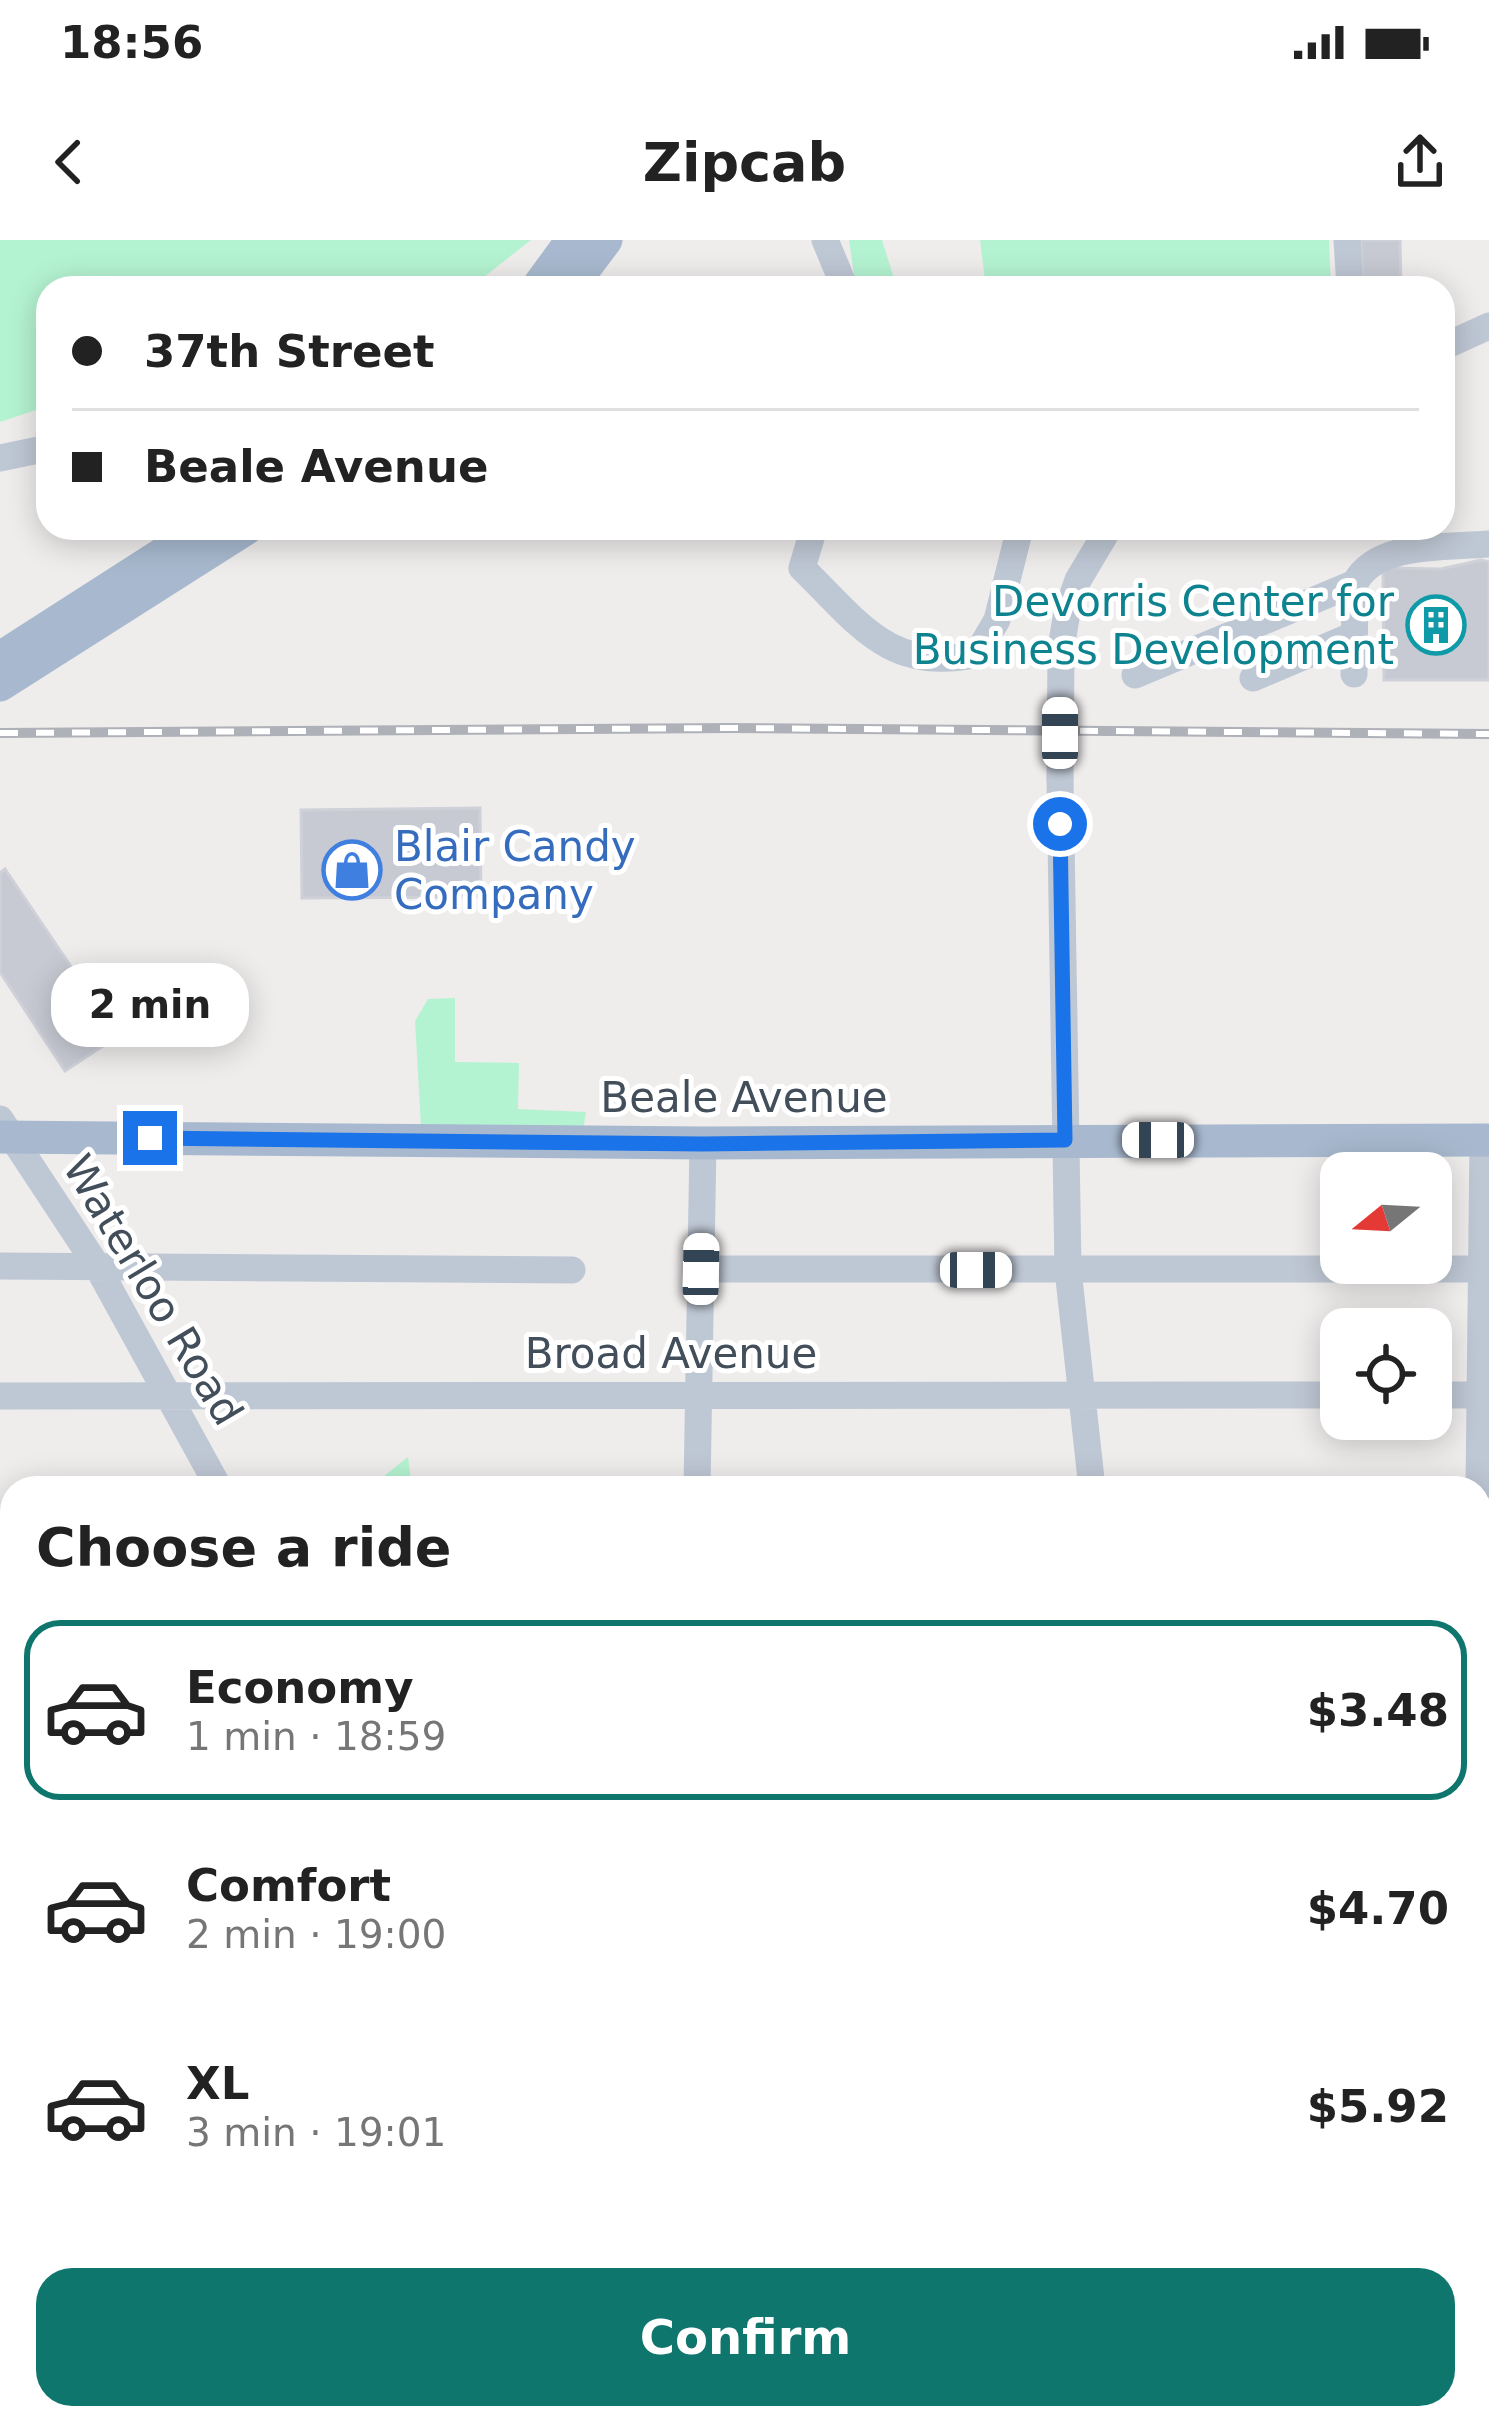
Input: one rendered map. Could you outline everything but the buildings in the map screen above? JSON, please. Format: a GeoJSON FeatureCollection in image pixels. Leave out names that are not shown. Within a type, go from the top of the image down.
{"type":"FeatureCollection","features":[{"type":"Feature","properties":{"kind":"main road"},"geometry":{"type":"LineString","coordinates":[[546,276],[572,240]]}},
{"type":"Feature","properties":{"kind":"main road"},"geometry":{"type":"LineString","coordinates":[[579,276],[606,240]]}},
{"type":"Feature","properties":{"kind":"main road"},"geometry":{"type":"LineString","coordinates":[[6,673],[186,540]]}},
{"type":"Feature","properties":{"kind":"main road"},"geometry":{"type":"LineString","coordinates":[[6,673],[227,540]]}},
{"type":"Feature","properties":{"kind":"main road","name":"Beale Avenue"},"geometry":{"type":"LineString","coordinates":[[4,1131],[703,1144],[1486,1140]]}},
{"type":"Feature","properties":{"kind":"street"},"geometry":{"type":"LineString","coordinates":[[825,240],[840,276]]}},
{"type":"Feature","properties":{"kind":"street"},"geometry":{"type":"LineString","coordinates":[[1347,240],[1349,276]]}},
{"type":"Feature","properties":{"kind":"street"},"geometry":{"type":"LineString","coordinates":[[1455,342],[1489,326]]}},
{"type":"Feature","properties":{"kind":"street"},"geometry":{"type":"LineString","coordinates":[[0,458],[36,450]]}},
{"type":"Feature","properties":{"kind":"street"},"geometry":{"type":"LineString","coordinates":[[810,540],[802,568],[886,650],[955,659],[977,654],[998,620],[1017,540]]}},
{"type":"Feature","properties":{"kind":"street"},"geometry":{"type":"LineString","coordinates":[[1090,1476],[1068,1270],[1061,648],[1078,580],[1102,540]]}},
{"type":"Feature","properties":{"kind":"street"},"geometry":{"type":"LineString","coordinates":[[1354,674],[1354,583],[1361,570],[1403,552],[1489,544]]}},
{"type":"Feature","properties":{"kind":"street"},"geometry":{"type":"LineString","coordinates":[[1135,675],[1354,583]]}},
{"type":"Feature","properties":{"kind":"street"},"geometry":{"type":"LineString","coordinates":[[1253,678],[1354,635]]}},
{"type":"Feature","properties":{"kind":"street","name":"Waterloo Road"},"geometry":{"type":"LineString","coordinates":[[4,1131],[98,1266],[213,1476]]}},
{"type":"Feature","properties":{"kind":"street"},"geometry":{"type":"LineString","coordinates":[[1480,1476],[1486,1140]]}},
{"type":"Feature","properties":{"kind":"street"},"geometry":{"type":"LineString","coordinates":[[697,1476],[703,1144]]}},
{"type":"Feature","properties":{"kind":"street"},"geometry":{"type":"LineString","coordinates":[[0,1266],[572,1270]]}},
{"type":"Feature","properties":{"kind":"street"},"geometry":{"type":"LineString","coordinates":[[701,1269],[1485,1269]]}},
{"type":"Feature","properties":{"kind":"street","name":"Broad Avenue"},"geometry":{"type":"LineString","coordinates":[[0,1396],[1320,1395]]}},
{"type":"Feature","properties":{"kind":"street"},"geometry":{"type":"LineString","coordinates":[[1452,1395],[1484,1395]]}},
{"type":"Feature","properties":{"kind":"green space"},"geometry":{"type":"Polygon","coordinates":[[[0,240],[531,240],[485,276],[36,276],[36,410],[0,422],[0,240]]]}},
{"type":"Feature","properties":{"kind":"green space"},"geometry":{"type":"Polygon","coordinates":[[[849,240],[882,240],[893,276],[854,276],[849,240]]]}},
{"type":"Feature","properties":{"kind":"green space"},"geometry":{"type":"Polygon","coordinates":[[[980,240],[1329,240],[1330,276],[984,276],[980,240]]]}},
{"type":"Feature","properties":{"kind":"green space"},"geometry":{"type":"Polygon","coordinates":[[[455,998],[455,1062],[519,1063],[518,1109],[586,1112],[583,1130],[421,1127],[415,1021],[428,999],[455,998]]]}},
{"type":"Feature","properties":{"kind":"green space"},"geometry":{"type":"Polygon","coordinates":[[[408,1457],[410,1476],[384,1476],[408,1457]]]}},
{"type":"Feature","properties":{"kind":"railway"},"geometry":{"type":"LineString","coordinates":[[0,733],[731,728],[1489,734]]}},
{"type":"Feature","properties":{"kind":"place","name":"Devorris Center for Business Development"},"geometry":{"type":"Point","coordinates":[1436,625]}},
{"type":"Feature","properties":{"kind":"place","name":"Blair Candy Company"},"geometry":{"type":"Point","coordinates":[352,870]}},
{"type":"Feature","properties":{"kind":"route"},"geometry":{"type":"LineString","coordinates":[[150,1138],[703,1144],[1065,1140],[1060,824]]}}]}
